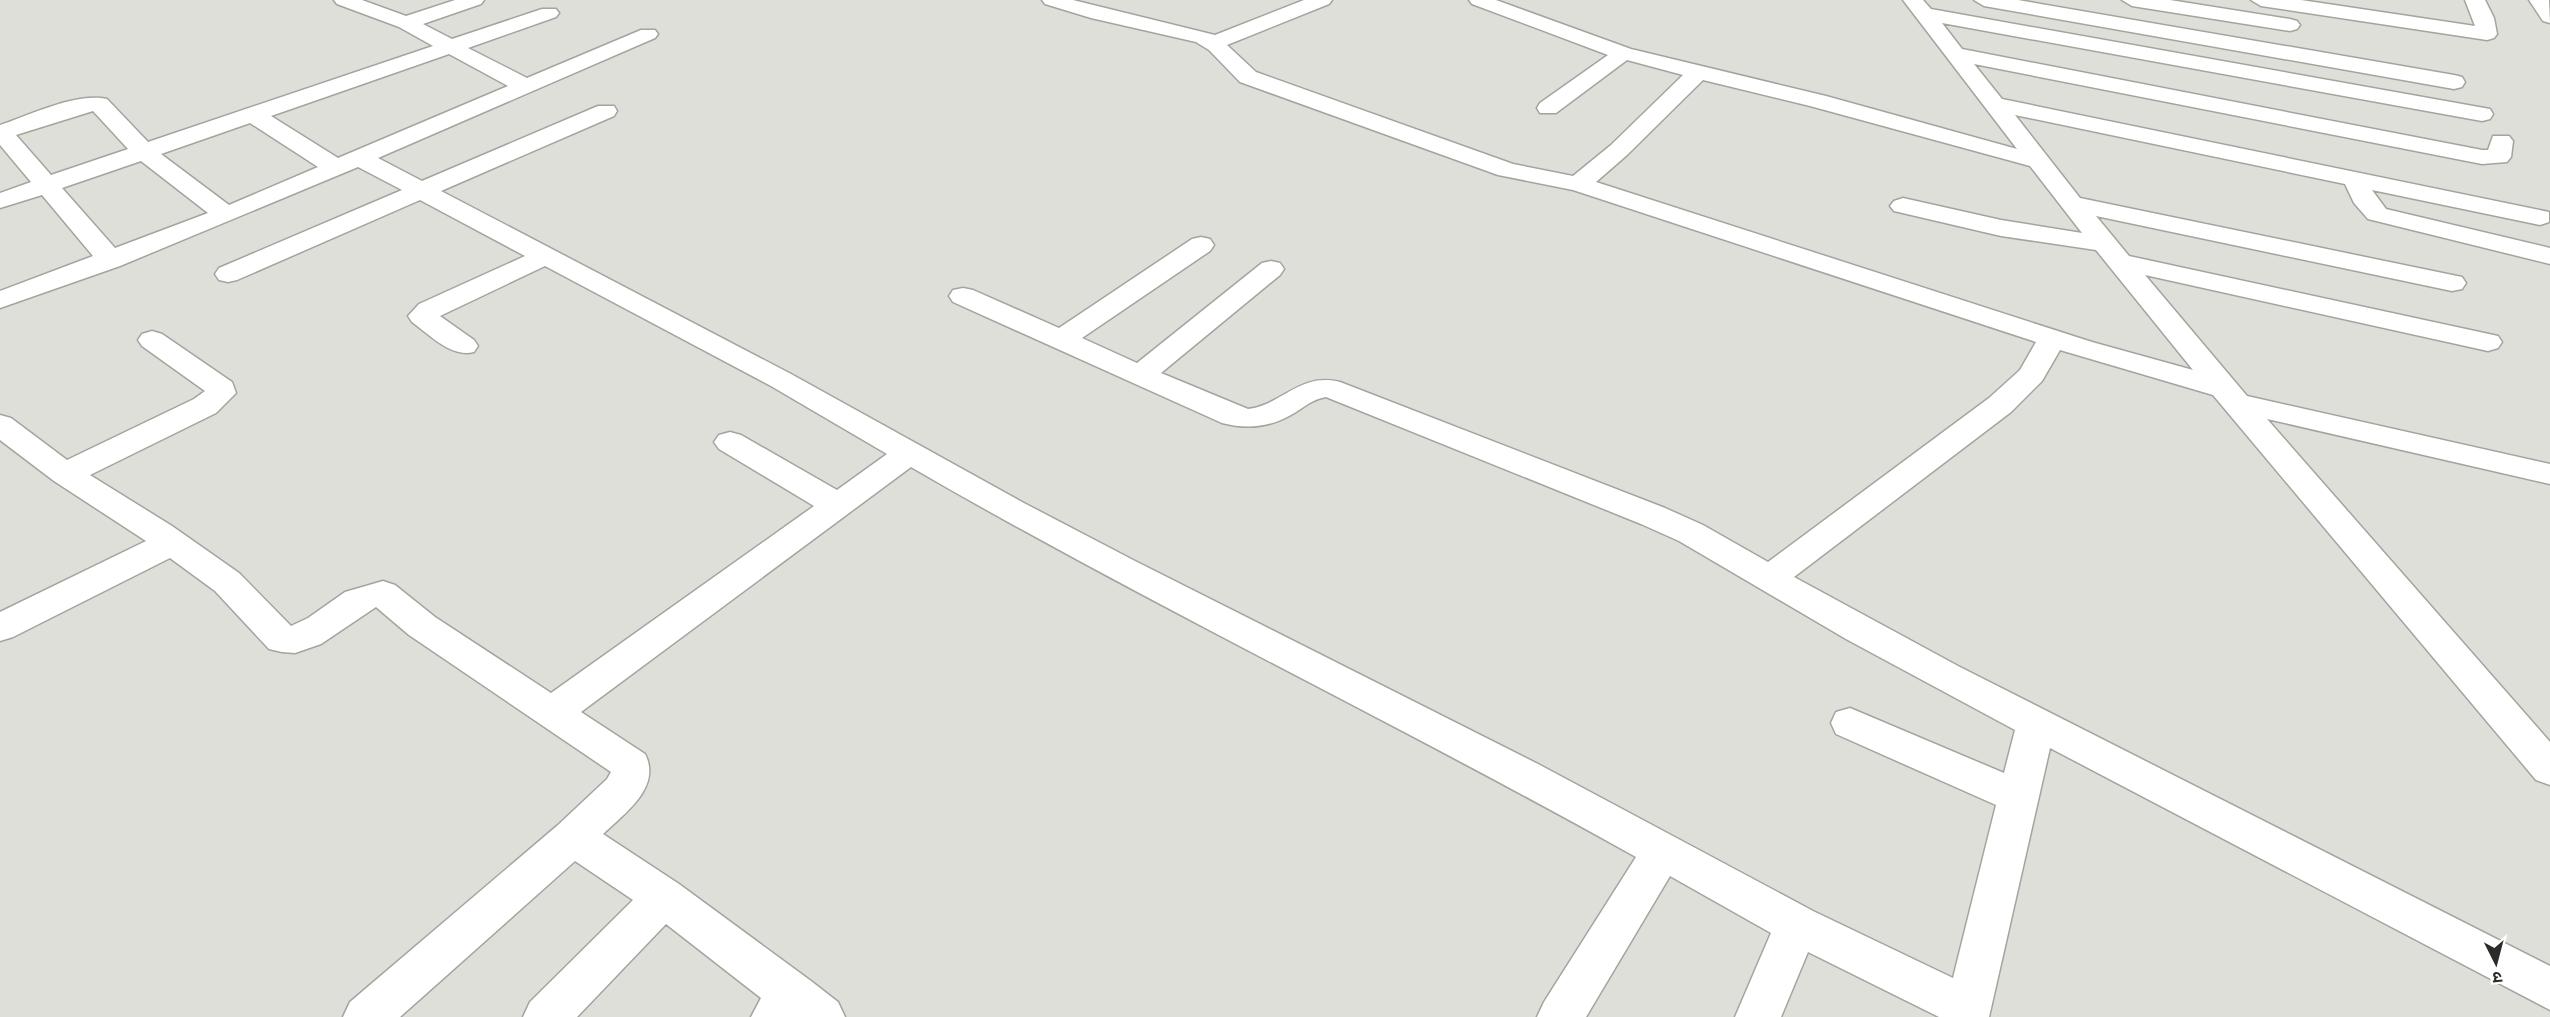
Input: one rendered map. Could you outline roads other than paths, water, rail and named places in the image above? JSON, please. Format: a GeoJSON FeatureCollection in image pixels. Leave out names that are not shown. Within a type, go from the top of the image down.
{"type":"FeatureCollection","features":[{"type":"Feature","properties":{"kind":"street"},"geometry":{"type":"LineString","coordinates":[[344,0],[406,23],[525,86]]}},
{"type":"Feature","properties":{"kind":"street"},"geometry":{"type":"LineString","coordinates":[[406,23],[474,0]]}},
{"type":"Feature","properties":{"kind":"street"},"geometry":{"type":"LineString","coordinates":[[1052,0],[1091,12],[1192,34],[1214,43],[1239,72],[1248,77],[1410,133],[1507,170],[1578,183],[2052,339],[2231,395],[2550,474]]}},
{"type":"Feature","properties":{"kind":"street"},"geometry":{"type":"LineString","coordinates":[[1214,43],[1322,0]]}},
{"type":"Feature","properties":{"kind":"street"},"geometry":{"type":"LineString","coordinates":[[1479,0],[1550,28],[1624,53],[1855,111],[1974,147],[2038,161]]}},
{"type":"Feature","properties":{"kind":"street"},"geometry":{"type":"LineString","coordinates":[[1984,0],[2454,82]]}},
{"type":"Feature","properties":{"kind":"street"},"geometry":{"type":"LineString","coordinates":[[2132,0],[2308,28]]}},
{"type":"Feature","properties":{"kind":"street"},"geometry":{"type":"LineString","coordinates":[[2261,0],[2487,34],[2484,18],[2475,0]]}},
{"type":"Feature","properties":{"kind":"street"},"geometry":{"type":"LineString","coordinates":[[2540,0],[2550,17]]}},
{"type":"Feature","properties":{"kind":"street"},"geometry":{"type":"LineString","coordinates":[[1918,7],[2112,253],[2550,769]]}},
{"type":"Feature","properties":{"kind":"street"},"geometry":{"type":"LineString","coordinates":[[1918,7],[2482,114]]}},
{"type":"Feature","properties":{"kind":"street"},"geometry":{"type":"LineString","coordinates":[[0,201],[549,13]]}},
{"type":"Feature","properties":{"kind":"street"},"geometry":{"type":"LineString","coordinates":[[1,297],[111,260],[226,215],[648,34]]}},
{"type":"Feature","properties":{"kind":"street"},"geometry":{"type":"LineString","coordinates":[[1548,108],[1624,53]]}},
{"type":"Feature","properties":{"kind":"street"},"geometry":{"type":"LineString","coordinates":[[1954,54],[2482,157],[2499,157],[2501,141]]}},
{"type":"Feature","properties":{"kind":"street"},"geometry":{"type":"LineString","coordinates":[[1578,183],[1619,150],[1699,71]]}},
{"type":"Feature","properties":{"kind":"street"},"geometry":{"type":"LineString","coordinates":[[111,260],[1,133],[82,105],[96,104],[103,107],[144,152],[226,215]]}},
{"type":"Feature","properties":{"kind":"street"},"geometry":{"type":"LineString","coordinates":[[1993,104],[2540,218]]}},
{"type":"Feature","properties":{"kind":"street"},"geometry":{"type":"LineString","coordinates":[[228,274],[606,111]]}},
{"type":"Feature","properties":{"kind":"street"},"geometry":{"type":"LineString","coordinates":[[252,114],[349,164],[421,192],[546,256],[781,380],[1092,554],[1503,764],[1797,925],[1967,1013],[2036,724]]}},
{"type":"Feature","properties":{"kind":"street"},"geometry":{"type":"LineString","coordinates":[[2355,179],[2366,203],[2377,214],[2550,256]]}},
{"type":"Feature","properties":{"kind":"street"},"geometry":{"type":"LineString","coordinates":[[2072,204],[2452,283]]}},
{"type":"Feature","properties":{"kind":"street"},"geometry":{"type":"LineString","coordinates":[[1903,206],[2488,342]]}},
{"type":"Feature","properties":{"kind":"street"},"geometry":{"type":"LineString","coordinates":[[1062,339],[1201,245]]}},
{"type":"Feature","properties":{"kind":"street"},"geometry":{"type":"LineString","coordinates":[[464,346],[422,316],[429,310],[546,256]]}},
{"type":"Feature","properties":{"kind":"street"},"geometry":{"type":"LineString","coordinates":[[1140,376],[1271,269]]}},
{"type":"Feature","properties":{"kind":"street"},"geometry":{"type":"LineString","coordinates":[[963,296],[1233,416],[1254,420],[1264,418],[1319,388],[1339,391],[1653,516],[1691,533],[1859,630],[2036,724],[2550,990]]}},
{"type":"Feature","properties":{"kind":"street"},"geometry":{"type":"LineString","coordinates":[[1770,578],[1843,520],[2000,405],[2032,375],[2052,339]]}},
{"type":"Feature","properties":{"kind":"street"},"geometry":{"type":"LineString","coordinates":[[65,474],[206,406],[221,393],[221,388],[152,340]]}},
{"type":"Feature","properties":{"kind":"street"},"geometry":{"type":"LineString","coordinates":[[0,425],[65,474],[227,582],[282,639],[303,638],[368,597],[382,594],[422,626],[630,765],[630,779],[621,791],[573,837],[366,1017]]}},
{"type":"Feature","properties":{"kind":"street"},"geometry":{"type":"LineString","coordinates":[[730,442],[838,505]]}},
{"type":"Feature","properties":{"kind":"street"},"geometry":{"type":"LineString","coordinates":[[551,712],[911,452]]}},
{"type":"Feature","properties":{"kind":"street"},"geometry":{"type":"LineString","coordinates":[[0,628],[171,543]]}},
{"type":"Feature","properties":{"kind":"street"},"geometry":{"type":"LineString","coordinates":[[1850,723],[2019,797]]}},
{"type":"Feature","properties":{"kind":"street"},"geometry":{"type":"LineString","coordinates":[[573,837],[664,897],[797,1010]]}},
{"type":"Feature","properties":{"kind":"street"},"geometry":{"type":"LineString","coordinates":[[1560,1017],[1663,850]]}},
{"type":"Feature","properties":{"kind":"street"},"geometry":{"type":"LineString","coordinates":[[546,1017],[664,897]]}},
{"type":"Feature","properties":{"kind":"street"},"geometry":{"type":"LineString","coordinates":[[1758,1017],[1797,925]]}}]}
